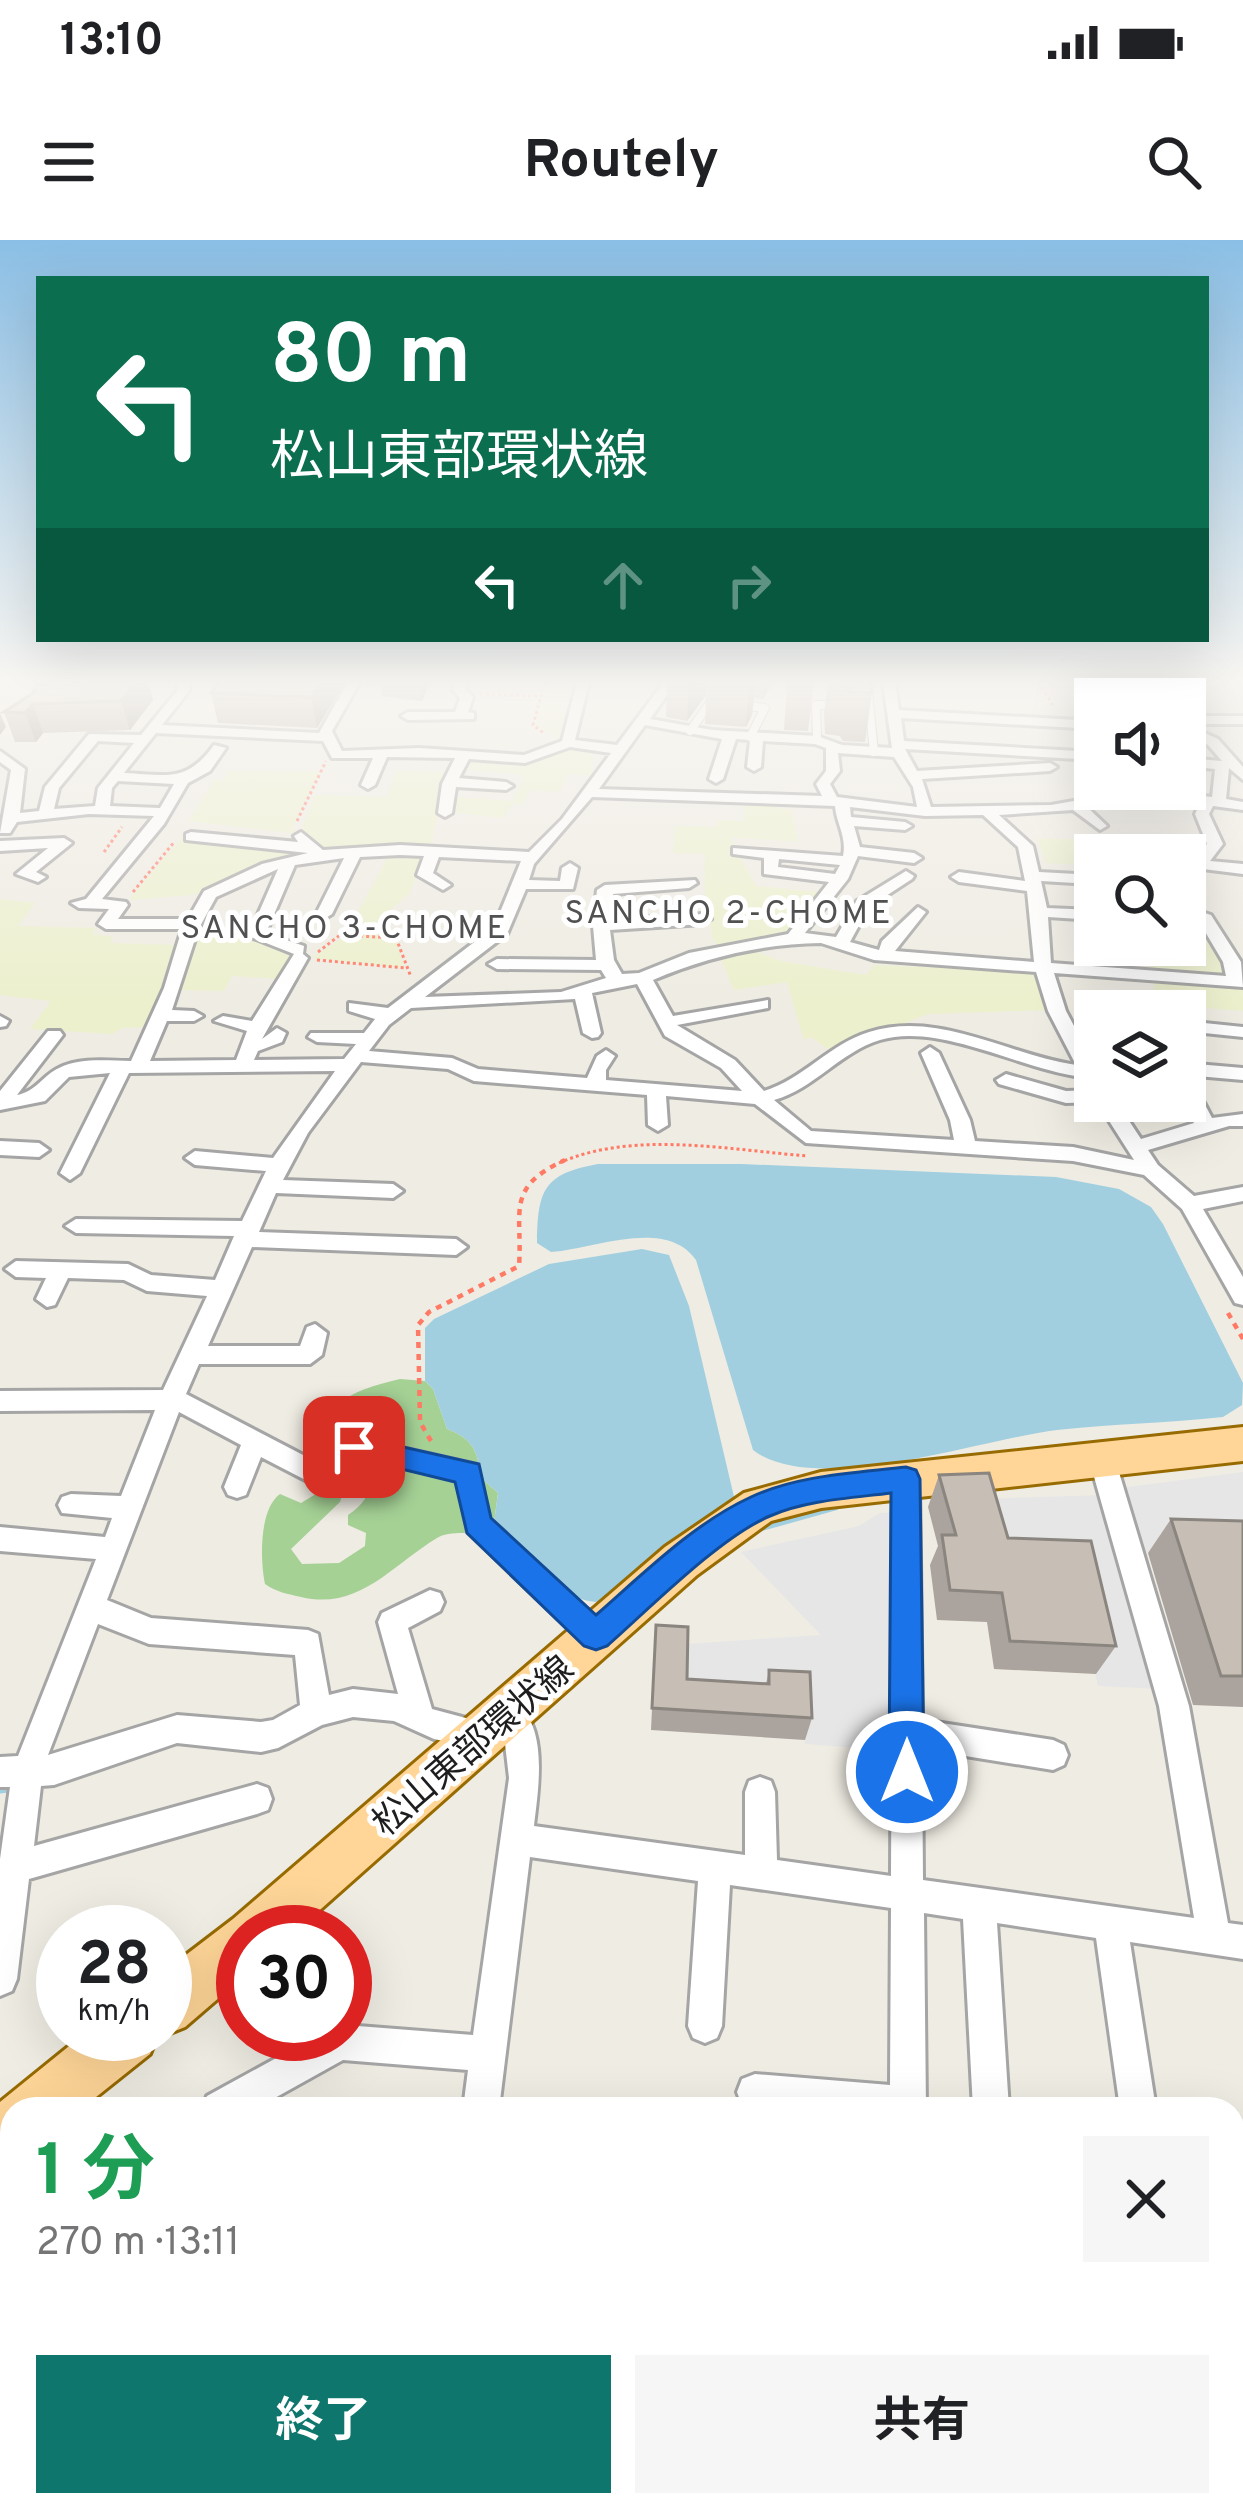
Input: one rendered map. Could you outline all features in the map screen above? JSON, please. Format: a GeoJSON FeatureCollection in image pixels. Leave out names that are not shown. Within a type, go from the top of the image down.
{"type":"FeatureCollection","features":[{"type":"Feature","properties":{"kind":"main road","name":"松山東部環状線"},"geometry":{"type":"LineString","coordinates":[[286,1905],[681,1561],[759,1506],[821,1490],[906,1479],[1243,1444]]}},
{"type":"Feature","properties":{"kind":"main road"},"geometry":{"type":"LineString","coordinates":[[192,1984],[216,1964]]}},
{"type":"Feature","properties":{"kind":"main road"},"geometry":{"type":"LineString","coordinates":[[49,2097],[95,2061]]}},
{"type":"Feature","properties":{"kind":"street"},"geometry":{"type":"LineString","coordinates":[[16,788],[12,818],[0,842],[64,843],[24,874],[38,877]]}},
{"type":"Feature","properties":{"kind":"street"},"geometry":{"type":"LineString","coordinates":[[45,814],[52,788]]}},
{"type":"Feature","properties":{"kind":"street"},"geometry":{"type":"LineString","coordinates":[[102,810],[105,788]]}},
{"type":"Feature","properties":{"kind":"street"},"geometry":{"type":"LineString","coordinates":[[121,905],[84,903],[160,816],[178,788]]}},
{"type":"Feature","properties":{"kind":"street"},"geometry":{"type":"LineString","coordinates":[[445,813],[449,788]]}},
{"type":"Feature","properties":{"kind":"street"},"geometry":{"type":"LineString","coordinates":[[489,1000],[500,930],[531,856],[594,788]]}},
{"type":"Feature","properties":{"kind":"street"},"geometry":{"type":"LineString","coordinates":[[793,938],[840,878],[851,856],[850,832],[827,788]]}},
{"type":"Feature","properties":{"kind":"street"},"geometry":{"type":"LineString","coordinates":[[917,788],[925,812]]}},
{"type":"Feature","properties":{"kind":"street"},"geometry":{"type":"LineString","coordinates":[[1062,788],[1069,805],[1100,826]]}},
{"type":"Feature","properties":{"kind":"street"},"geometry":{"type":"LineString","coordinates":[[1206,851],[1214,844],[1202,814],[1214,801],[1217,788]]}},
{"type":"Feature","properties":{"kind":"street"},"geometry":{"type":"LineString","coordinates":[[590,793],[837,801],[925,812],[1069,805],[1144,793],[1243,806]]}},
{"type":"Feature","properties":{"kind":"street"},"geometry":{"type":"LineString","coordinates":[[12,818],[134,811],[160,816],[188,830],[354,854],[531,856]]}},
{"type":"Feature","properties":{"kind":"street"},"geometry":{"type":"LineString","coordinates":[[988,812],[1024,846],[1040,912],[1043,966],[1074,1043]]}},
{"type":"Feature","properties":{"kind":"street"},"geometry":{"type":"LineString","coordinates":[[842,821],[905,826]]}},
{"type":"Feature","properties":{"kind":"street"},"geometry":{"type":"LineString","coordinates":[[70,1173],[160,1015],[197,918],[217,888],[289,862],[310,846]]}},
{"type":"Feature","properties":{"kind":"street"},"geometry":{"type":"LineString","coordinates":[[738,851],[914,858]]}},
{"type":"Feature","properties":{"kind":"street"},"geometry":{"type":"LineString","coordinates":[[434,853],[425,875],[442,885]]}},
{"type":"Feature","properties":{"kind":"street"},"geometry":{"type":"LineString","coordinates":[[242,1067],[261,1036],[295,952],[320,918],[354,854]]}},
{"type":"Feature","properties":{"kind":"street"},"geometry":{"type":"LineString","coordinates":[[772,854],[770,872],[840,878]]}},
{"type":"Feature","properties":{"kind":"street"},"geometry":{"type":"LineString","coordinates":[[289,862],[250,933],[295,952]]}},
{"type":"Feature","properties":{"kind":"street"},"geometry":{"type":"LineString","coordinates":[[1206,865],[1243,869]]}},
{"type":"Feature","properties":{"kind":"street"},"geometry":{"type":"LineString","coordinates":[[520,884],[567,886],[570,868]]}},
{"type":"Feature","properties":{"kind":"street"},"geometry":{"type":"LineString","coordinates":[[610,973],[595,906],[605,890],[669,874],[689,883]]}},
{"type":"Feature","properties":{"kind":"street"},"geometry":{"type":"LineString","coordinates":[[841,943],[862,904],[906,876]]}},
{"type":"Feature","properties":{"kind":"street"},"geometry":{"type":"LineString","coordinates":[[959,877],[1074,880]]}},
{"type":"Feature","properties":{"kind":"street"},"geometry":{"type":"LineString","coordinates":[[121,905],[106,924],[197,918]]}},
{"type":"Feature","properties":{"kind":"street"},"geometry":{"type":"LineString","coordinates":[[154,911],[197,918]]}},
{"type":"Feature","properties":{"kind":"street"},"geometry":{"type":"LineString","coordinates":[[886,955],[888,945],[918,912]]}},
{"type":"Feature","properties":{"kind":"street"},"geometry":{"type":"LineString","coordinates":[[1040,912],[1074,914]]}},
{"type":"Feature","properties":{"kind":"street"},"geometry":{"type":"LineString","coordinates":[[601,926],[703,920]]}},
{"type":"Feature","properties":{"kind":"street"},"geometry":{"type":"LineString","coordinates":[[497,964],[642,978],[689,958],[793,938],[841,943],[886,955],[1240,982],[1206,920]]}},
{"type":"Feature","properties":{"kind":"street"},"geometry":{"type":"LineString","coordinates":[[0,1979],[13,1868],[14,1771],[90,1611],[171,1400],[246,1234],[274,1176],[358,1054],[401,1005],[500,930]]}},
{"type":"Feature","properties":{"kind":"street"},"geometry":{"type":"LineString","coordinates":[[355,1007],[366,1013],[401,1005],[583,993],[610,973]]}},
{"type":"Feature","properties":{"kind":"street"},"geometry":{"type":"LineString","coordinates":[[642,978],[671,1032],[728,1064],[806,1137],[1073,1154],[1151,1170]]}},
{"type":"Feature","properties":{"kind":"street"},"geometry":{"type":"LineString","coordinates":[[583,993],[592,1034]]}},
{"type":"Feature","properties":{"kind":"street"},"geometry":{"type":"LineString","coordinates":[[667,1022],[755,1010]]}},
{"type":"Feature","properties":{"kind":"street"},"geometry":{"type":"LineString","coordinates":[[160,1015],[194,1016]]}},
{"type":"Feature","properties":{"kind":"street"},"geometry":{"type":"LineString","coordinates":[[223,1021],[261,1036]]}},
{"type":"Feature","properties":{"kind":"street"},"geometry":{"type":"LineString","coordinates":[[1206,1025],[1243,1032]]}},
{"type":"Feature","properties":{"kind":"street"},"geometry":{"type":"LineString","coordinates":[[54,1035],[0,1104],[38,1096],[69,1069],[242,1067],[358,1054],[452,1064],[518,1089],[596,1086],[760,1097],[792,1088],[829,1057],[890,1032],[934,1036],[1074,1071]]}},
{"type":"Feature","properties":{"kind":"street"},"geometry":{"type":"LineString","coordinates":[[317,1036],[358,1054]]}},
{"type":"Feature","properties":{"kind":"street"},"geometry":{"type":"LineString","coordinates":[[1070,1036],[1074,1036]]}},
{"type":"Feature","properties":{"kind":"street"},"geometry":{"type":"LineString","coordinates":[[930,1053],[960,1120],[966,1147]]}},
{"type":"Feature","properties":{"kind":"street"},"geometry":{"type":"LineString","coordinates":[[596,1086],[597,1070],[606,1056]]}},
{"type":"Feature","properties":{"kind":"street"},"geometry":{"type":"LineString","coordinates":[[1206,1071],[1243,1074]]}},
{"type":"Feature","properties":{"kind":"street"},"geometry":{"type":"LineString","coordinates":[[1006,1079],[1074,1097]]}},
{"type":"Feature","properties":{"kind":"street"},"geometry":{"type":"LineString","coordinates":[[656,1092],[658,1125]]}},
{"type":"Feature","properties":{"kind":"street"},"geometry":{"type":"LineString","coordinates":[[1134,1148],[1208,1125],[1243,1120]]}},
{"type":"Feature","properties":{"kind":"street"},"geometry":{"type":"LineString","coordinates":[[1119,1122],[1151,1170],[1190,1204],[1237,1294]]}},
{"type":"Feature","properties":{"kind":"street"},"geometry":{"type":"LineString","coordinates":[[1205,1122],[1208,1125]]}},
{"type":"Feature","properties":{"kind":"street"},"geometry":{"type":"LineString","coordinates":[[1005,1126],[1014,1150]]}},
{"type":"Feature","properties":{"kind":"street"},"geometry":{"type":"LineString","coordinates":[[0,1148],[39,1150]]}},
{"type":"Feature","properties":{"kind":"street"},"geometry":{"type":"LineString","coordinates":[[195,1158],[274,1176],[393,1191]]}},
{"type":"Feature","properties":{"kind":"street"},"geometry":{"type":"LineString","coordinates":[[1190,1204],[1243,1194]]}},
{"type":"Feature","properties":{"kind":"street"},"geometry":{"type":"LineString","coordinates":[[76,1226],[456,1248]]}},
{"type":"Feature","properties":{"kind":"street"},"geometry":{"type":"LineString","coordinates":[[16,1269],[128,1272],[147,1283],[220,1289]]}},
{"type":"Feature","properties":{"kind":"street"},"geometry":{"type":"LineString","coordinates":[[47,1299],[62,1270]]}},
{"type":"Feature","properties":{"kind":"street"},"geometry":{"type":"LineString","coordinates":[[190,1355],[310,1355],[315,1333]]}},
{"type":"Feature","properties":{"kind":"street"},"geometry":{"type":"LineString","coordinates":[[0,1401],[171,1400],[319,1476]]}},
{"type":"Feature","properties":{"kind":"street"},"geometry":{"type":"LineString","coordinates":[[237,1487],[255,1441]]}},
{"type":"Feature","properties":{"kind":"street"},"geometry":{"type":"LineString","coordinates":[[354,1447],[468,1472],[477,1524],[596,1635]]}},
{"type":"Feature","properties":{"kind":"street"},"geometry":{"type":"LineString","coordinates":[[516,1839],[1229,1940],[1174,1706],[1102,1459]]}},
{"type":"Feature","properties":{"kind":"street"},"geometry":{"type":"LineString","coordinates":[[906,1479],[908,2097]]}},
{"type":"Feature","properties":{"kind":"street"},"geometry":{"type":"LineString","coordinates":[[71,1505],[130,1508]]}},
{"type":"Feature","properties":{"kind":"street"},"geometry":{"type":"LineString","coordinates":[[0,1539],[114,1549]]}},
{"type":"Feature","properties":{"kind":"street"},"geometry":{"type":"LineString","coordinates":[[420,1718],[392,1622],[430,1601]]}},
{"type":"Feature","properties":{"kind":"street"},"geometry":{"type":"LineString","coordinates":[[90,1611],[149,1630],[311,1634],[316,1712]]}},
{"type":"Feature","properties":{"kind":"street"},"geometry":{"type":"LineString","coordinates":[[14,1771],[54,1770],[177,1730],[261,1737],[278,1734],[316,1712],[374,1702],[420,1718],[496,1725],[523,1753],[483,2097]]}},
{"type":"Feature","properties":{"kind":"street"},"geometry":{"type":"LineString","coordinates":[[906,1732],[1053,1755]]}},
{"type":"Feature","properties":{"kind":"street"},"geometry":{"type":"LineString","coordinates":[[760,1792],[760,1872]]}},
{"type":"Feature","properties":{"kind":"street"},"geometry":{"type":"LineString","coordinates":[[13,1868],[257,1799]]}},
{"type":"Feature","properties":{"kind":"street"},"geometry":{"type":"LineString","coordinates":[[705,2026],[715,1866]]}},
{"type":"Feature","properties":{"kind":"street"},"geometry":{"type":"LineString","coordinates":[[979,1903],[990,2097]]}},
{"type":"Feature","properties":{"kind":"street"},"geometry":{"type":"LineString","coordinates":[[1110,1923],[1136,2097]]}},
{"type":"Feature","properties":{"kind":"street"},"geometry":{"type":"LineString","coordinates":[[241,2097],[340,2042],[488,2054]]}},
{"type":"Feature","properties":{"kind":"street"},"geometry":{"type":"LineString","coordinates":[[755,2092],[806,2097]]}},
{"type":"Feature","properties":{"kind":"path"},"geometry":{"type":"LineString","coordinates":[[310,846],[294,827],[312,788]]}},
{"type":"Feature","properties":{"kind":"path"},"geometry":{"type":"LineString","coordinates":[[104,852],[134,811]]}},
{"type":"Feature","properties":{"kind":"path"},"geometry":{"type":"LineString","coordinates":[[121,905],[190,822],[188,830]]}},
{"type":"Feature","properties":{"kind":"path"},"geometry":{"type":"LineString","coordinates":[[401,1005],[412,981],[396,938],[340,935],[310,958],[356,967],[406,968]]}},
{"type":"Feature","properties":{"kind":"path"},"geometry":{"type":"LineString","coordinates":[[468,1472],[436,1447],[420,1422],[418,1325],[430,1312],[519,1266],[519,1202],[542,1171],[572,1155],[610,1149],[812,1156]]}},
{"type":"Feature","properties":{"kind":"path"},"geometry":{"type":"LineString","coordinates":[[1237,1294],[1243,1339]]}},
{"type":"Feature","properties":{"kind":"green space"},"geometry":{"type":"Polygon","coordinates":[[[209,788],[312,788],[292,828],[298,834],[189,821],[209,788]]]}},
{"type":"Feature","properties":{"kind":"green space"},"geometry":{"type":"Polygon","coordinates":[[[390,788],[446,788],[429,850],[324,852],[301,830],[315,795],[387,797],[390,788]]]}},
{"type":"Feature","properties":{"kind":"green space"},"geometry":{"type":"Polygon","coordinates":[[[518,788],[562,788],[560,792],[531,790],[523,804],[512,804],[503,818],[451,812],[455,797],[513,801],[518,788]]]}},
{"type":"Feature","properties":{"kind":"green space"},"geometry":{"type":"Polygon","coordinates":[[[745,803],[792,810],[798,842],[730,837],[756,886],[819,892],[789,934],[719,946],[713,940],[705,897],[705,854],[673,853],[675,826],[716,827],[717,820],[744,821],[745,803]]]}},
{"type":"Feature","properties":{"kind":"green space"},"geometry":{"type":"Polygon","coordinates":[[[181,838],[312,852],[192,895],[129,900],[181,838]]]}},
{"type":"Feature","properties":{"kind":"green space"},"geometry":{"type":"Polygon","coordinates":[[[1038,838],[1074,839],[1074,865],[1045,863],[1038,838]]]}},
{"type":"Feature","properties":{"kind":"green space"},"geometry":{"type":"Polygon","coordinates":[[[390,853],[425,856],[409,894],[378,921],[394,936],[353,935],[395,938],[404,968],[312,958],[345,936],[390,853]]]}},
{"type":"Feature","properties":{"kind":"green space"},"geometry":{"type":"Polygon","coordinates":[[[0,899],[35,903],[18,926],[95,928],[93,934],[113,937],[110,943],[179,945],[150,1027],[122,1028],[112,1034],[30,1029],[51,1001],[0,995],[0,899]]]}},
{"type":"Feature","properties":{"kind":"green space"},"geometry":{"type":"Polygon","coordinates":[[[197,926],[220,927],[296,958],[281,979],[232,976],[224,991],[179,990],[197,926]]]}},
{"type":"Feature","properties":{"kind":"green space"},"geometry":{"type":"Polygon","coordinates":[[[1207,937],[1222,957],[1226,974],[1151,969],[1206,966],[1207,937]]]}},
{"type":"Feature","properties":{"kind":"green space"},"geometry":{"type":"Polygon","coordinates":[[[746,948],[781,961],[866,975],[874,965],[965,969],[965,962],[1040,967],[1051,1010],[928,1014],[832,1052],[811,1037],[804,1040],[787,982],[734,990],[719,954],[746,948]]]}},
{"type":"Feature","properties":{"kind":"green space"},"geometry":{"type":"Polygon","coordinates":[[[1155,976],[1243,984],[1243,1011],[1206,1008],[1206,990],[1153,990],[1155,976]]]}},
{"type":"Feature","properties":{"kind":"green space"},"geometry":{"type":"Polygon","coordinates":[[[400,1379],[425,1381],[433,1389],[447,1429],[472,1447],[480,1477],[498,1493],[493,1530],[442,1536],[374,1583],[340,1597],[322,1600],[269,1587],[263,1574],[263,1536],[268,1511],[280,1494],[301,1503],[334,1483],[344,1489],[340,1502],[291,1549],[302,1564],[339,1563],[365,1546],[366,1533],[348,1525],[348,1515],[369,1491],[365,1470],[344,1458],[312,1463],[301,1456],[319,1424],[339,1403],[364,1389],[400,1379]]]}},
{"type":"Feature","properties":{"kind":"shaded area"},"geometry":{"type":"Polygon","coordinates":[[[1243,1472],[1243,1555],[1139,1552],[1121,1488],[1243,1472]]]}},
{"type":"Feature","properties":{"kind":"shaded area"},"geometry":{"type":"Polygon","coordinates":[[[1103,1495],[1160,1689],[1098,1686],[1073,1572],[1018,1569],[976,1499],[1103,1495]]]}},
{"type":"Feature","properties":{"kind":"shaded area"},"geometry":{"type":"Polygon","coordinates":[[[898,1512],[899,1751],[805,1744],[804,1696],[684,1702],[686,1644],[821,1635],[741,1552],[859,1526],[880,1513],[898,1512]]]}},
{"type":"Feature","properties":{"kind":"water"},"geometry":{"type":"Polygon","coordinates":[[[598,1164],[741,1164],[1056,1177],[1119,1189],[1151,1207],[1163,1224],[1243,1383],[1242,1405],[1223,1417],[1057,1430],[856,1467],[781,1463],[753,1450],[696,1260],[683,1247],[648,1238],[551,1252],[537,1243],[539,1210],[547,1187],[565,1173],[598,1164]]]}},
{"type":"Feature","properties":{"kind":"water"},"geometry":{"type":"Polygon","coordinates":[[[642,1249],[669,1255],[689,1306],[735,1501],[603,1602],[587,1601],[557,1587],[493,1530],[498,1493],[480,1477],[476,1453],[468,1442],[447,1429],[433,1389],[425,1381],[425,1328],[434,1319],[549,1264],[642,1249]]]}},
{"type":"Feature","properties":{"kind":"building"},"geometry":{"type":"Polygon","coordinates":[[[989,1473],[1008,1538],[1091,1541],[1116,1646],[1010,1641],[1002,1593],[950,1590],[942,1535],[956,1535],[939,1475],[989,1473]]]}},
{"type":"Feature","properties":{"kind":"building"},"geometry":{"type":"Polygon","coordinates":[[[1171,1519],[1243,1521],[1243,1676],[1221,1676],[1171,1519]]]}},
{"type":"Feature","properties":{"kind":"building"},"geometry":{"type":"Polygon","coordinates":[[[656,1625],[688,1627],[687,1679],[769,1684],[769,1670],[810,1672],[812,1718],[652,1708],[656,1625]]]}},
{"type":"Feature","properties":{"kind":"waterway"},"geometry":{"type":"LineString","coordinates":[[824,1509],[860,1499]]}},
{"type":"Feature","properties":{"kind":"waterway"},"geometry":{"type":"LineString","coordinates":[[760,1527],[835,1506]]}},
{"type":"Feature","properties":{"kind":"waterway"},"geometry":{"type":"LineString","coordinates":[[0,1789],[8,1788]]}},
{"type":"Feature","properties":{"kind":"district","name":"SANCHO 2-CHOME"},"geometry":{"type":"Point","coordinates":[729,911]}},
{"type":"Feature","properties":{"kind":"district","name":"SANCHO 3-CHOME"},"geometry":{"type":"Point","coordinates":[345,926]}},
{"type":"Feature","properties":{"kind":"route"},"geometry":{"type":"LineString","coordinates":[[354,1447],[468,1472],[477,1524],[596,1635],[681,1561],[759,1506],[821,1490],[906,1479],[907,1772]]}}]}
